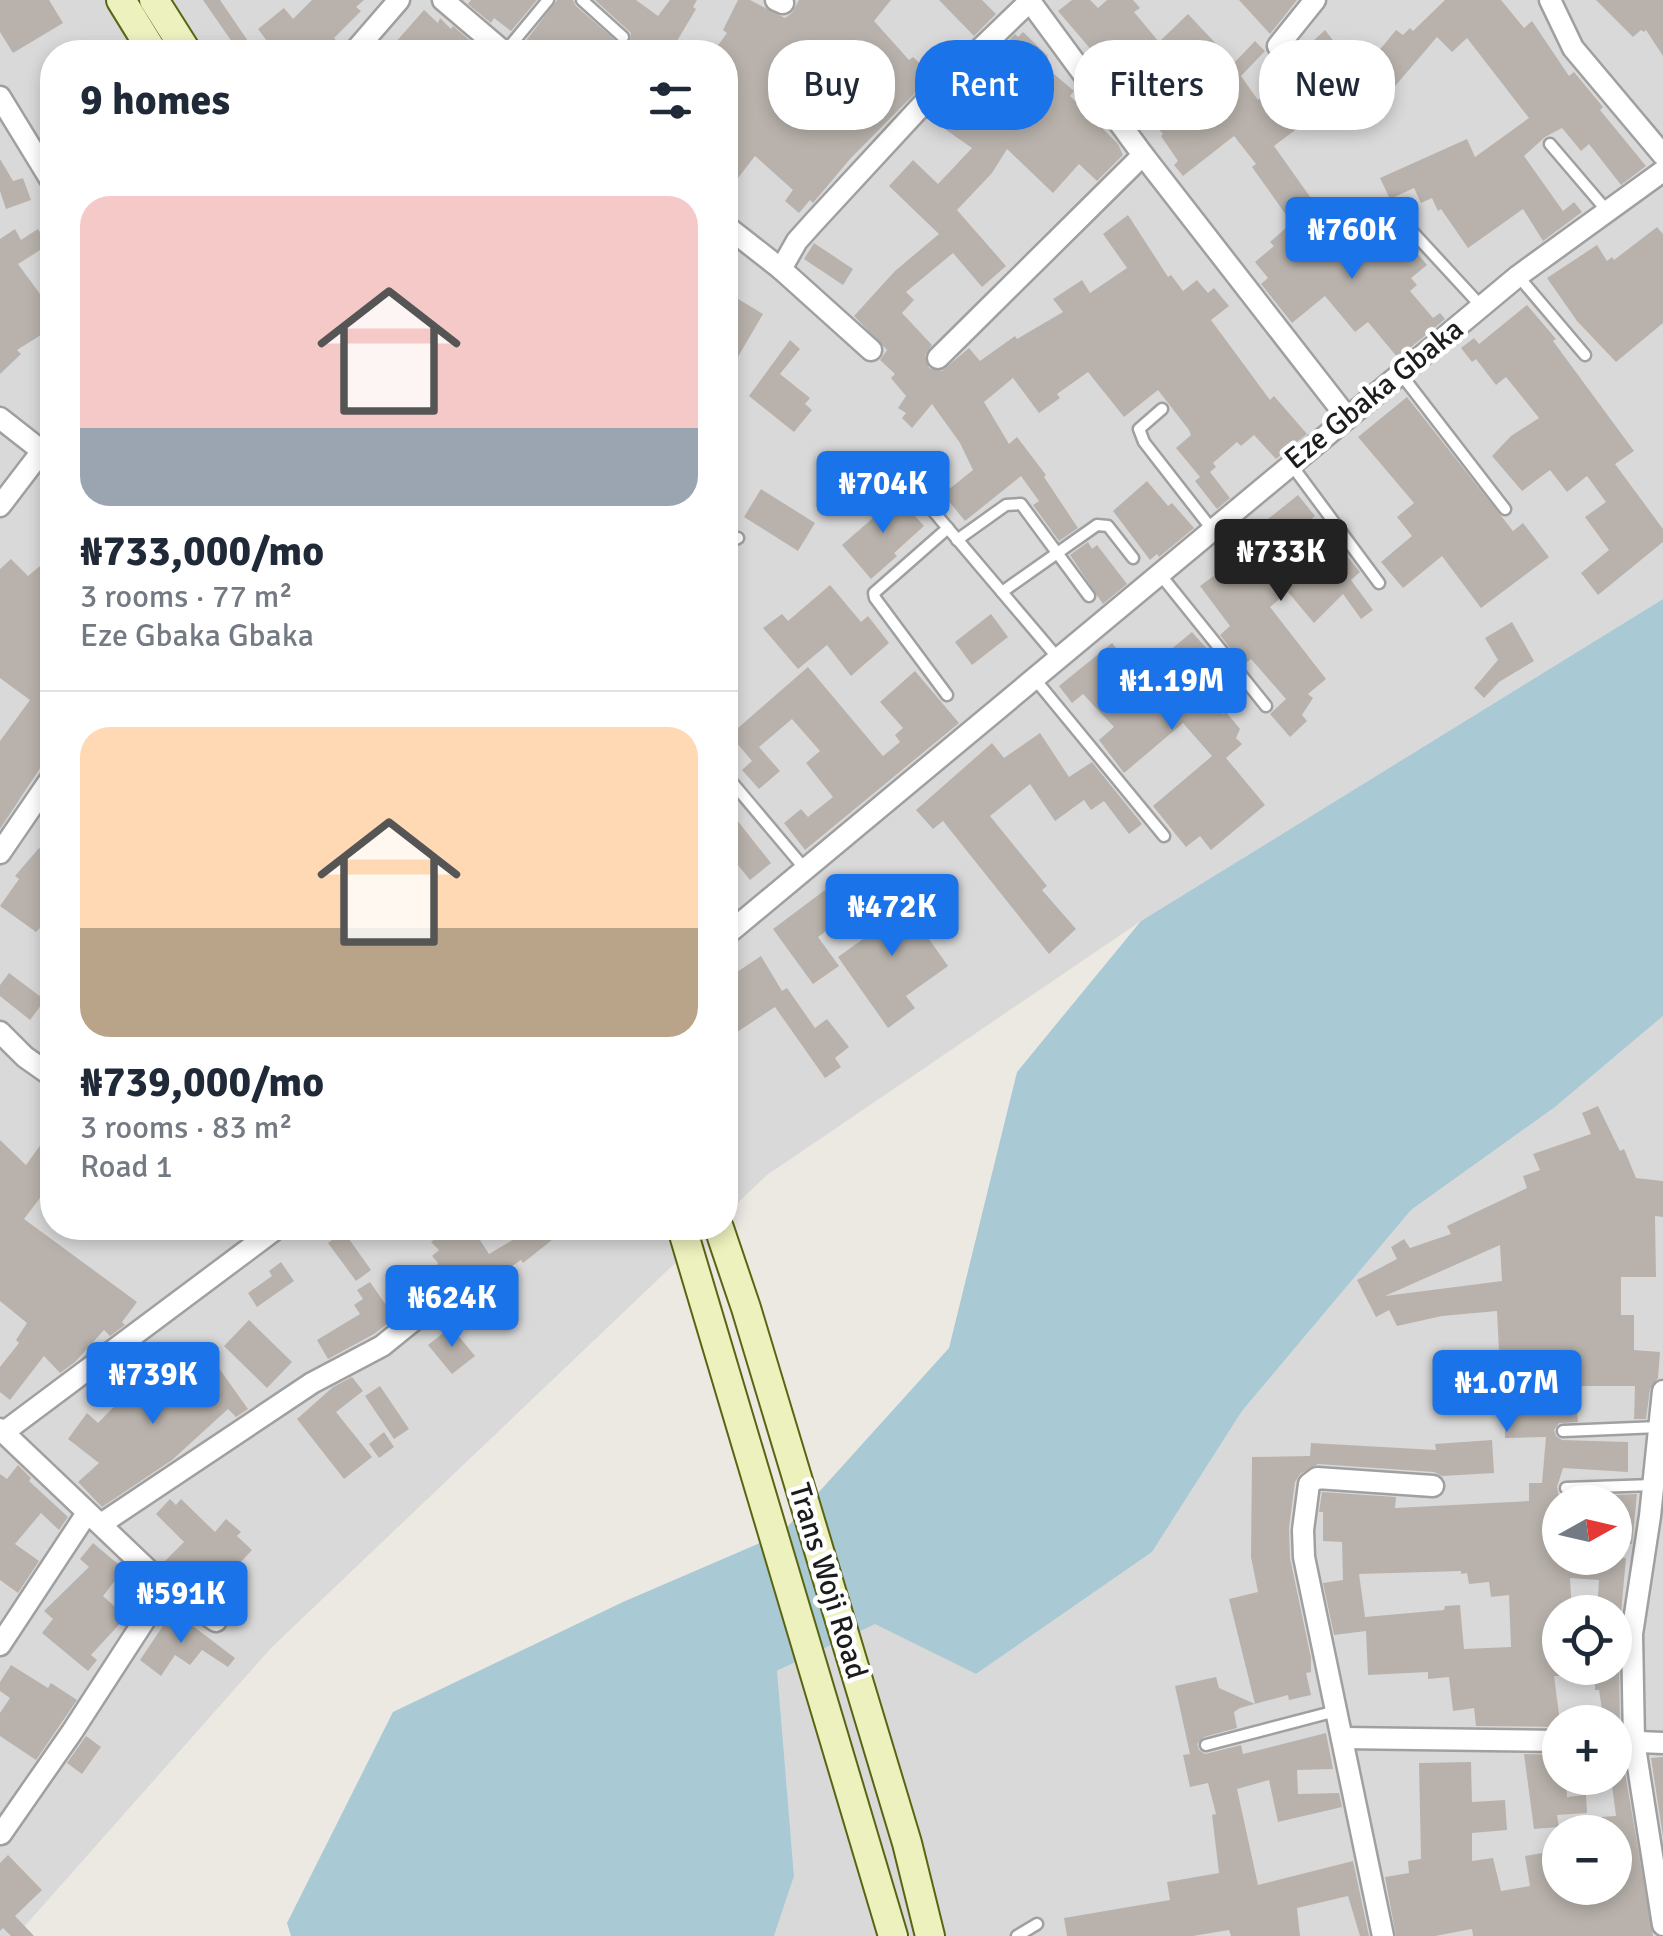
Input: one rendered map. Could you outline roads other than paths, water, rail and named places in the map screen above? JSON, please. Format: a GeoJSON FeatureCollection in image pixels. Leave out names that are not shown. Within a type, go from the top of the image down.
{"type":"FeatureCollection","features":[{"type":"Feature","properties":{"kind":"main road"},"geometry":{"type":"LineString","coordinates":[[121,0],[146,40]]}},
{"type":"Feature","properties":{"kind":"main road"},"geometry":{"type":"LineString","coordinates":[[154,0],[179,40]]}},
{"type":"Feature","properties":{"kind":"main road","name":"Trans Woji Road"},"geometry":{"type":"LineString","coordinates":[[686,1240],[894,1936]]}},
{"type":"Feature","properties":{"kind":"main road","name":"Trans Woji Road"},"geometry":{"type":"LineString","coordinates":[[723,1240],[907,1843],[930,1936]]}},
{"type":"Feature","properties":{"kind":"street"},"geometry":{"type":"LineString","coordinates":[[364,40],[399,0]]}},
{"type":"Feature","properties":{"kind":"street"},"geometry":{"type":"LineString","coordinates":[[443,0],[490,40]]}},
{"type":"Feature","properties":{"kind":"street"},"geometry":{"type":"LineString","coordinates":[[1283,40],[1315,0]]}},
{"type":"Feature","properties":{"kind":"street"},"geometry":{"type":"LineString","coordinates":[[1550,0],[1573,48],[1663,155]]}},
{"type":"Feature","properties":{"kind":"street"},"geometry":{"type":"LineString","coordinates":[[781,269],[797,242],[826,208],[924,103],[1029,1],[1346,416]]}},
{"type":"Feature","properties":{"kind":"street"},"geometry":{"type":"LineString","coordinates":[[0,97],[40,162]]}},
{"type":"Feature","properties":{"kind":"street"},"geometry":{"type":"LineString","coordinates":[[938,358],[1143,155]]}},
{"type":"Feature","properties":{"kind":"street","name":"Eze Gbaka Gbaka"},"geometry":{"type":"LineString","coordinates":[[738,922],[1480,306],[1663,171]]}},
{"type":"Feature","properties":{"kind":"street"},"geometry":{"type":"LineString","coordinates":[[738,234],[872,350]]}},
{"type":"Feature","properties":{"kind":"street"},"geometry":{"type":"LineString","coordinates":[[0,418],[40,443]]}},
{"type":"Feature","properties":{"kind":"street"},"geometry":{"type":"LineString","coordinates":[[0,506],[40,456]]}},
{"type":"Feature","properties":{"kind":"street"},"geometry":{"type":"LineString","coordinates":[[0,853],[40,794]]}},
{"type":"Feature","properties":{"kind":"street"},"geometry":{"type":"LineString","coordinates":[[0,1032],[40,1066]]}},
{"type":"Feature","properties":{"kind":"street"},"geometry":{"type":"LineString","coordinates":[[216,1621],[166,1587],[2,1430],[243,1240]]}},
{"type":"Feature","properties":{"kind":"street"},"geometry":{"type":"LineString","coordinates":[[0,1644],[94,1519],[312,1383],[382,1346],[462,1281]]}},
{"type":"Feature","properties":{"kind":"street"},"geometry":{"type":"LineString","coordinates":[[1627,1705],[1633,1620],[1663,1391]]}},
{"type":"Feature","properties":{"kind":"street"},"geometry":{"type":"LineString","coordinates":[[1383,1936],[1304,1557],[1303,1530],[1309,1484],[1324,1477],[1434,1486]]}},
{"type":"Feature","properties":{"kind":"street"},"geometry":{"type":"LineString","coordinates":[[2,1834],[166,1587]]}},
{"type":"Feature","properties":{"kind":"street"},"geometry":{"type":"LineString","coordinates":[[1342,1738],[1542,1740]]}},
{"type":"Feature","properties":{"kind":"street"},"geometry":{"type":"LineString","coordinates":[[1632,1741],[1663,1743]]}},
{"type":"Feature","properties":{"kind":"street"},"geometry":{"type":"LineString","coordinates":[[1632,1779],[1663,1926]]}},
{"type":"Feature","properties":{"kind":"lane"},"geometry":{"type":"LineString","coordinates":[[514,40],[548,0]]}},
{"type":"Feature","properties":{"kind":"lane"},"geometry":{"type":"LineString","coordinates":[[582,0],[623,36]]}},
{"type":"Feature","properties":{"kind":"lane"},"geometry":{"type":"LineString","coordinates":[[1550,144],[1608,212]]}},
{"type":"Feature","properties":{"kind":"lane"},"geometry":{"type":"LineString","coordinates":[[1398,216],[1480,306]]}},
{"type":"Feature","properties":{"kind":"lane"},"geometry":{"type":"LineString","coordinates":[[1518,276],[1586,356]]}},
{"type":"Feature","properties":{"kind":"lane"},"geometry":{"type":"LineString","coordinates":[[1400,372],[1505,509]]}},
{"type":"Feature","properties":{"kind":"lane"},"geometry":{"type":"LineString","coordinates":[[1162,409],[1139,429],[1144,442],[1211,528]]}},
{"type":"Feature","properties":{"kind":"lane"},"geometry":{"type":"LineString","coordinates":[[1290,462],[1379,582]]}},
{"type":"Feature","properties":{"kind":"lane"},"geometry":{"type":"LineString","coordinates":[[958,540],[1006,504],[1021,504],[1089,596]]}},
{"type":"Feature","properties":{"kind":"lane"},"geometry":{"type":"LineString","coordinates":[[929,506],[1057,657]]}},
{"type":"Feature","properties":{"kind":"lane"},"geometry":{"type":"LineString","coordinates":[[1002,592],[1103,524],[1134,558]]}},
{"type":"Feature","properties":{"kind":"lane"},"geometry":{"type":"LineString","coordinates":[[946,695],[874,593],[948,528]]}},
{"type":"Feature","properties":{"kind":"lane"},"geometry":{"type":"LineString","coordinates":[[1158,572],[1266,706]]}},
{"type":"Feature","properties":{"kind":"lane"},"geometry":{"type":"LineString","coordinates":[[1034,677],[1164,836]]}},
{"type":"Feature","properties":{"kind":"lane"},"geometry":{"type":"LineString","coordinates":[[738,789],[805,869]]}},
{"type":"Feature","properties":{"kind":"lane"},"geometry":{"type":"LineString","coordinates":[[1562,1431],[1661,1424]]}},
{"type":"Feature","properties":{"kind":"lane"},"geometry":{"type":"LineString","coordinates":[[1632,1486],[1653,1485]]}},
{"type":"Feature","properties":{"kind":"lane"},"geometry":{"type":"LineString","coordinates":[[1206,1745],[1336,1712]]}},
{"type":"Feature","properties":{"kind":"lane"},"geometry":{"type":"LineString","coordinates":[[1016,1936],[1037,1924]]}},
{"type":"Feature","properties":{"kind":"water"},"geometry":{"type":"Polygon","coordinates":[[[1663,599],[1663,1016],[1555,1107],[1411,1210],[1242,1411],[1152,1552],[976,1674],[875,1624],[777,1671],[794,1876],[774,1936],[291,1936],[287,1923],[393,1712],[623,1602],[781,1534],[949,1348],[1017,1072],[1141,921],[1663,599]]]}}]}
